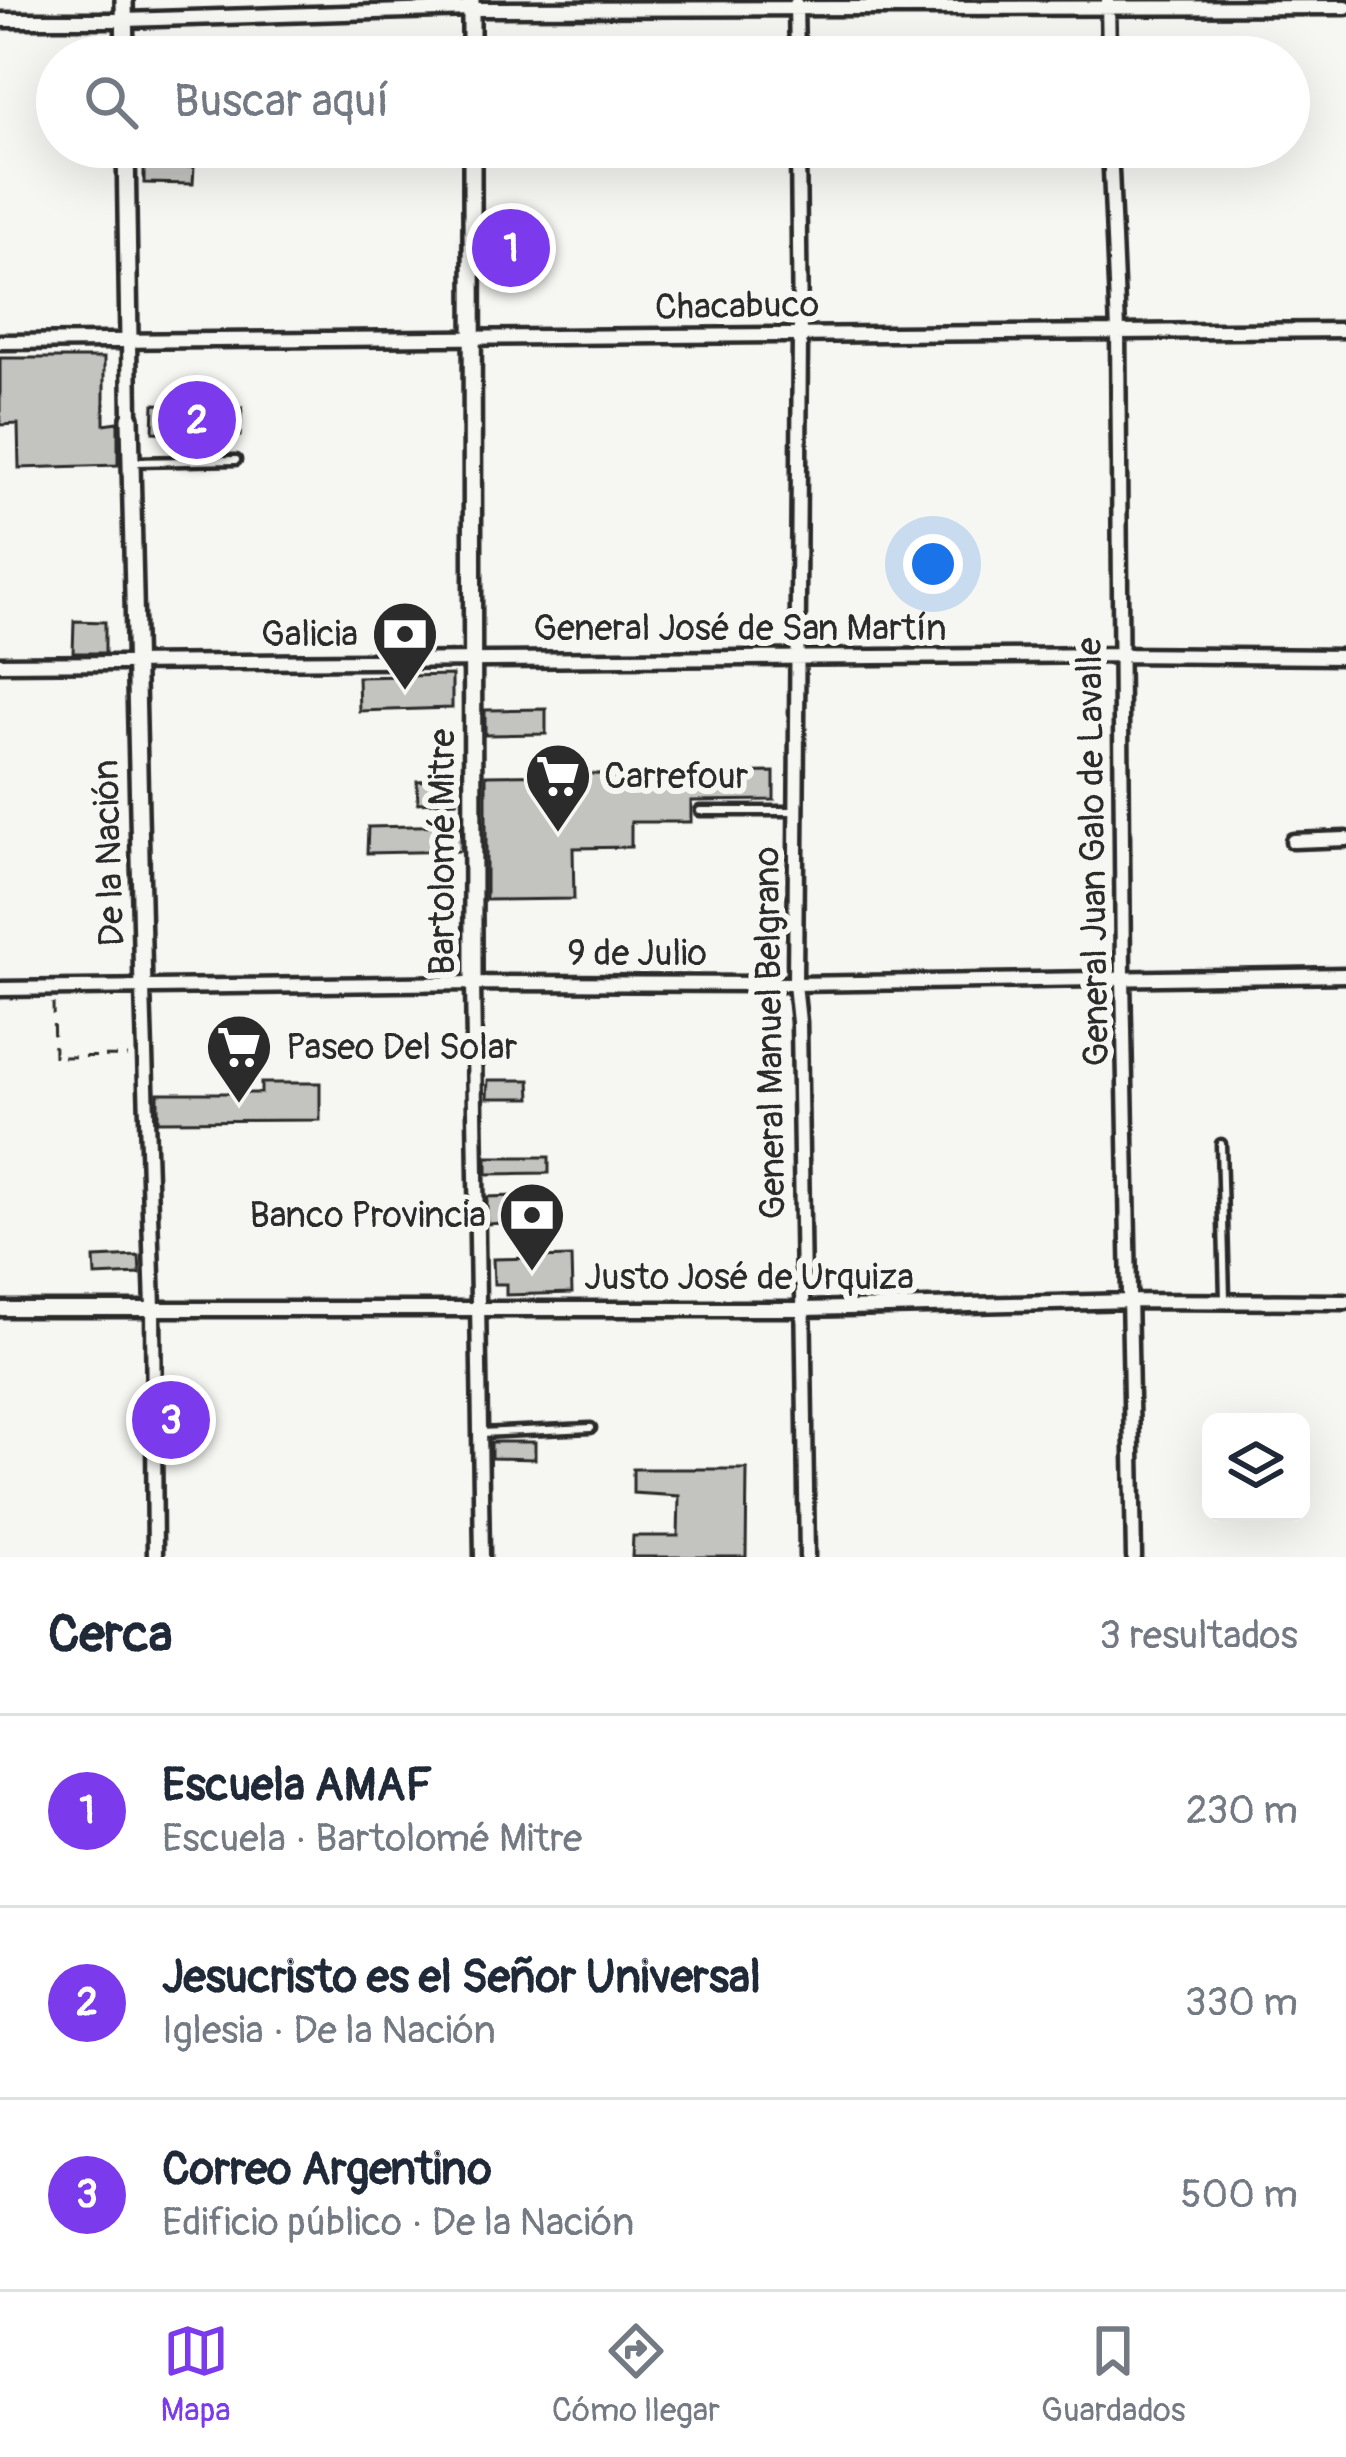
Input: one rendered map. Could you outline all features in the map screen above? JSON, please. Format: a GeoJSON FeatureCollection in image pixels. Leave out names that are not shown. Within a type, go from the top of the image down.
{"type":"FeatureCollection","features":[{"type":"Feature","properties":{"kind":"street"},"geometry":{"type":"LineString","coordinates":[[124,0],[124,36]]}},
{"type":"Feature","properties":{"kind":"street"},"geometry":{"type":"LineString","coordinates":[[1108,3],[1109,36]]}},
{"type":"Feature","properties":{"kind":"street"},"geometry":{"type":"LineString","coordinates":[[796,4],[797,36]]}},
{"type":"Feature","properties":{"kind":"street"},"geometry":{"type":"LineString","coordinates":[[471,5],[471,36]]}},
{"type":"Feature","properties":{"kind":"street"},"geometry":{"type":"LineString","coordinates":[[0,20],[124,20],[471,5],[1346,7]]}},
{"type":"Feature","properties":{"kind":"street","name":"De la Nación"},"geometry":{"type":"LineString","coordinates":[[126,168],[155,1557]]}},
{"type":"Feature","properties":{"kind":"street","name":"Bartolomé Mitre"},"geometry":{"type":"LineString","coordinates":[[472,168],[473,983],[482,1557]]}},
{"type":"Feature","properties":{"kind":"street","name":"General Manuel Belgrano"},"geometry":{"type":"LineString","coordinates":[[798,168],[795,984],[807,1557]]}},
{"type":"Feature","properties":{"kind":"street","name":"General Juan Galo de Lavalle"},"geometry":{"type":"LineString","coordinates":[[1111,168],[1118,330],[1134,1557]]}},
{"type":"Feature","properties":{"kind":"street","name":"Chacabuco"},"geometry":{"type":"LineString","coordinates":[[0,342],[1346,330]]}},
{"type":"Feature","properties":{"kind":"street","name":"General José de San Martín"},"geometry":{"type":"LineString","coordinates":[[0,664],[1346,657]]}},
{"type":"Feature","properties":{"kind":"street"},"geometry":{"type":"LineString","coordinates":[[1293,842],[1346,839]]}},
{"type":"Feature","properties":{"kind":"street","name":"9 de Julio"},"geometry":{"type":"LineString","coordinates":[[0,989],[1346,975]]}},
{"type":"Feature","properties":{"kind":"street","name":"Justo José de Urquiza"},"geometry":{"type":"LineString","coordinates":[[0,1309],[805,1309],[1131,1301],[1346,1302]]}},
{"type":"Feature","properties":{"kind":"lane"},"geometry":{"type":"LineString","coordinates":[[131,462],[236,460]]}},
{"type":"Feature","properties":{"kind":"lane"},"geometry":{"type":"LineString","coordinates":[[700,811],[796,811]]}},
{"type":"Feature","properties":{"kind":"lane"},"geometry":{"type":"LineString","coordinates":[[1221,1144],[1226,1302]]}},
{"type":"Feature","properties":{"kind":"lane"},"geometry":{"type":"LineString","coordinates":[[481,1433],[591,1428]]}},
{"type":"Feature","properties":{"kind":"path"},"geometry":{"type":"LineString","coordinates":[[52,989],[54,1057],[145,1055]]}},
{"type":"Feature","properties":{"kind":"building"},"geometry":{"type":"Polygon","coordinates":[[[144,168],[194,168],[193,184],[144,183],[144,168]]]}},
{"type":"Feature","properties":{"kind":"building"},"geometry":{"type":"Polygon","coordinates":[[[488,235],[534,235],[534,261],[488,261],[488,235]]]}},
{"type":"Feature","properties":{"kind":"building"},"geometry":{"type":"Polygon","coordinates":[[[0,358],[104,358],[104,424],[118,422],[118,465],[19,468],[18,424],[0,425],[0,358]]]}},
{"type":"Feature","properties":{"kind":"building"},"geometry":{"type":"Polygon","coordinates":[[[154,404],[242,408],[240,436],[153,432],[154,404]]]}},
{"type":"Feature","properties":{"kind":"building"},"geometry":{"type":"Polygon","coordinates":[[[74,621],[105,622],[105,653],[73,653],[74,621]]]}},
{"type":"Feature","properties":{"kind":"building","name":"Galicia"},"geometry":{"type":"Polygon","coordinates":[[[452,675],[452,708],[359,711],[358,677],[452,675]]]}},
{"type":"Feature","properties":{"kind":"building"},"geometry":{"type":"Polygon","coordinates":[[[546,709],[546,734],[485,735],[485,710],[546,709]]]}},
{"type":"Feature","properties":{"kind":"building","name":"Carrefour"},"geometry":{"type":"Polygon","coordinates":[[[774,772],[774,800],[691,801],[691,822],[631,822],[631,847],[573,848],[574,899],[486,900],[486,775],[774,772]]]}},
{"type":"Feature","properties":{"kind":"building"},"geometry":{"type":"Polygon","coordinates":[[[456,779],[457,801],[418,803],[417,781],[456,779]]]}},
{"type":"Feature","properties":{"kind":"building"},"geometry":{"type":"Polygon","coordinates":[[[461,825],[461,851],[367,853],[368,827],[461,825]]]}},
{"type":"Feature","properties":{"kind":"building"},"geometry":{"type":"Polygon","coordinates":[[[488,1080],[530,1080],[531,1098],[487,1098],[488,1080]]]}},
{"type":"Feature","properties":{"kind":"building","name":"Paseo Del Solar"},"geometry":{"type":"Polygon","coordinates":[[[261,1083],[320,1083],[320,1120],[158,1121],[158,1093],[261,1093],[261,1083]]]}},
{"type":"Feature","properties":{"kind":"building"},"geometry":{"type":"Polygon","coordinates":[[[487,1157],[549,1157],[549,1173],[487,1174],[487,1157]]]}},
{"type":"Feature","properties":{"kind":"building"},"geometry":{"type":"Polygon","coordinates":[[[543,1195],[544,1221],[487,1224],[487,1197],[543,1195]]]}},
{"type":"Feature","properties":{"kind":"building"},"geometry":{"type":"Polygon","coordinates":[[[139,1256],[140,1274],[95,1276],[94,1258],[139,1256]]]}},
{"type":"Feature","properties":{"kind":"building","name":"Banco Provincia"},"geometry":{"type":"Polygon","coordinates":[[[571,1257],[572,1293],[506,1295],[506,1284],[494,1284],[493,1259],[571,1257]]]}},
{"type":"Feature","properties":{"kind":"building"},"geometry":{"type":"Polygon","coordinates":[[[491,1442],[535,1442],[535,1459],[491,1458],[491,1442]]]}},
{"type":"Feature","properties":{"kind":"building"},"geometry":{"type":"Polygon","coordinates":[[[633,1469],[747,1469],[746,1557],[632,1557],[633,1536],[678,1536],[679,1496],[633,1493],[633,1469]]]}},
{"type":"Feature","properties":{"kind":"place","name":"Escuela AMAF"},"geometry":{"type":"Point","coordinates":[511,248]}},
{"type":"Feature","properties":{"kind":"place","name":"Jesucristo es el Señor Universal"},"geometry":{"type":"Point","coordinates":[197,420]}},
{"type":"Feature","properties":{"kind":"place","name":"Galicia"},"geometry":{"type":"Point","coordinates":[405,693]}},
{"type":"Feature","properties":{"kind":"place","name":"Carrefour"},"geometry":{"type":"Point","coordinates":[558,835]}},
{"type":"Feature","properties":{"kind":"place","name":"Paseo Del Solar"},"geometry":{"type":"Point","coordinates":[239,1106]}},
{"type":"Feature","properties":{"kind":"place","name":"Banco Provincia"},"geometry":{"type":"Point","coordinates":[532,1274]}},
{"type":"Feature","properties":{"kind":"place","name":"Correo Argentino"},"geometry":{"type":"Point","coordinates":[171,1420]}}]}
